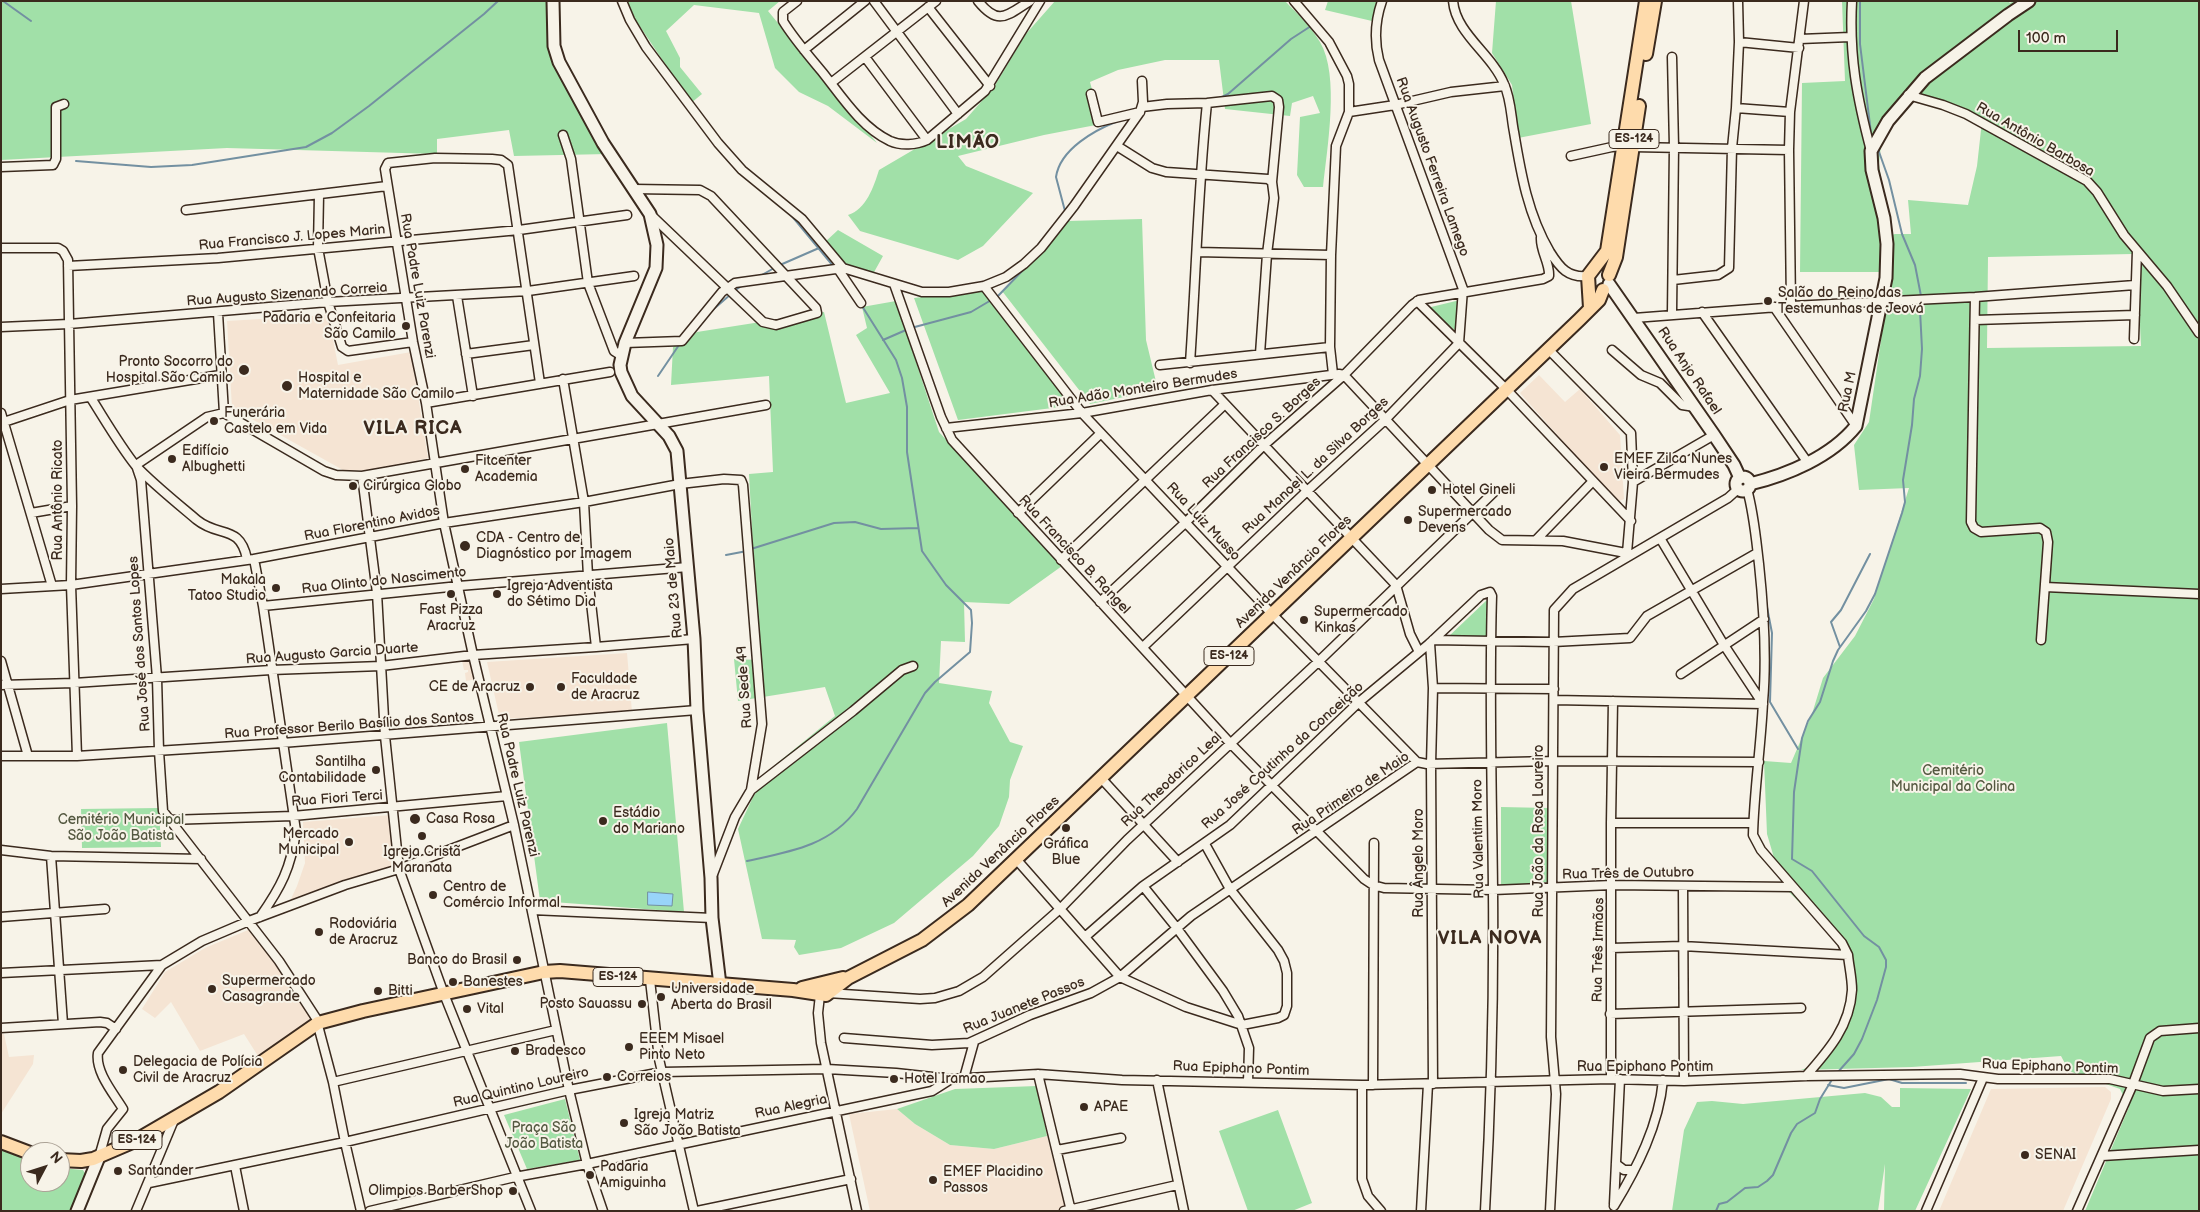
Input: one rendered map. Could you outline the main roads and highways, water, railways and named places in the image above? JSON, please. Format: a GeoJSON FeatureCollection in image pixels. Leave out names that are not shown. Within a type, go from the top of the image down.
{"type":"FeatureCollection","features":[{"type":"Feature","properties":{"kind":"main road","name":"Avenida Venâncio Flores"},"geometry":{"type":"LineString","coordinates":[[70,1160],[81,1161],[99,1157],[134,1142],[174,1120],[219,1092],[318,1023],[363,1011],[544,972],[560,971],[650,980],[823,992],[838,979],[848,978],[908,948],[942,926],[1016,859],[1273,615],[1350,538],[1599,300],[1616,257],[1646,1]]}},
{"type":"Feature","properties":{"kind":"main road","name":"Avenida Venâncio Flores"},"geometry":{"type":"LineString","coordinates":[[1590,275],[1607,251],[1655,1]]}},
{"type":"Feature","properties":{"kind":"main road"},"geometry":{"type":"LineString","coordinates":[[1603,269],[1607,283],[1593,289],[1590,275],[1603,269]]}},
{"type":"Feature","properties":{"kind":"main road"},"geometry":{"type":"LineString","coordinates":[[1590,275],[1590,308]]}},
{"type":"Feature","properties":{"kind":"main road"},"geometry":{"type":"LineString","coordinates":[[1,1142],[20,1149]]}},
{"type":"Feature","properties":{"kind":"water"},"geometry":{"type":"Polygon","coordinates":[[[648,892],[673,894],[672,906],[648,905],[648,892]]]}},
{"type":"Feature","properties":{"kind":"waterway"},"geometry":{"type":"LineString","coordinates":[[3,1],[31,21]]}},
{"type":"Feature","properties":{"kind":"waterway"},"geometry":{"type":"LineString","coordinates":[[76,161],[151,167],[192,165],[306,147],[332,133],[369,106],[498,1]]}},
{"type":"Feature","properties":{"kind":"waterway"},"geometry":{"type":"LineString","coordinates":[[1860,1],[1860,44],[1871,133]]}},
{"type":"Feature","properties":{"kind":"waterway"},"geometry":{"type":"LineString","coordinates":[[1218,99],[1228,94],[1291,39],[1311,26]]}},
{"type":"Feature","properties":{"kind":"waterway"},"geometry":{"type":"LineString","coordinates":[[1065,211],[1056,177],[1064,158],[1071,149],[1089,135],[1118,121]]}},
{"type":"Feature","properties":{"kind":"waterway"},"geometry":{"type":"LineString","coordinates":[[1878,149],[1889,180],[1902,234],[1915,265],[1921,296]]}},
{"type":"Feature","properties":{"kind":"waterway"},"geometry":{"type":"LineString","coordinates":[[721,152],[736,169]]}},
{"type":"Feature","properties":{"kind":"waterway"},"geometry":{"type":"LineString","coordinates":[[791,215],[834,267]]}},
{"type":"Feature","properties":{"kind":"waterway"},"geometry":{"type":"LineString","coordinates":[[1054,237],[1063,225]]}},
{"type":"Feature","properties":{"kind":"waterway"},"geometry":{"type":"LineString","coordinates":[[780,265],[819,248]]}},
{"type":"Feature","properties":{"kind":"waterway"},"geometry":{"type":"LineString","coordinates":[[760,276],[776,267]]}},
{"type":"Feature","properties":{"kind":"waterway"},"geometry":{"type":"LineString","coordinates":[[997,297],[1025,268]]}},
{"type":"Feature","properties":{"kind":"waterway"},"geometry":{"type":"LineString","coordinates":[[734,291],[743,285]]}},
{"type":"Feature","properties":{"kind":"waterway"},"geometry":{"type":"LineString","coordinates":[[708,314],[731,294]]}},
{"type":"Feature","properties":{"kind":"waterway"},"geometry":{"type":"LineString","coordinates":[[911,328],[971,312],[993,299]]}},
{"type":"Feature","properties":{"kind":"waterway"},"geometry":{"type":"LineString","coordinates":[[747,861],[808,846],[834,831],[846,821],[857,809],[925,693],[970,652],[971,610],[946,585],[922,551],[907,452],[907,407],[902,378],[896,360],[862,306]]}},
{"type":"Feature","properties":{"kind":"waterway"},"geometry":{"type":"LineString","coordinates":[[1838,1072],[1854,1054],[1862,1039],[1877,1000],[1886,967],[1886,960],[1879,947],[1864,936],[1812,871],[1792,859],[1794,792],[1802,738],[1808,721],[1820,702],[1838,650],[1866,611],[1875,594],[1905,502],[1903,480],[1912,425],[1914,399],[1920,376],[1922,349],[1920,310]]}},
{"type":"Feature","properties":{"kind":"waterway"},"geometry":{"type":"LineString","coordinates":[[883,340],[906,330]]}},
{"type":"Feature","properties":{"kind":"waterway"},"geometry":{"type":"LineString","coordinates":[[658,376],[679,345]]}},
{"type":"Feature","properties":{"kind":"waterway"},"geometry":{"type":"LineString","coordinates":[[751,549],[834,523],[855,522],[881,529],[918,528]]}},
{"type":"Feature","properties":{"kind":"waterway"},"geometry":{"type":"LineString","coordinates":[[726,555],[747,551]]}},
{"type":"Feature","properties":{"kind":"waterway"},"geometry":{"type":"LineString","coordinates":[[1840,647],[1831,622],[1841,610],[1870,554]]}},
{"type":"Feature","properties":{"kind":"waterway"},"geometry":{"type":"LineString","coordinates":[[1766,602],[1772,633],[1770,702],[1798,749]]}},
{"type":"Feature","properties":{"kind":"waterway"},"geometry":{"type":"LineString","coordinates":[[1716,1211],[1719,1204],[1727,1202],[1745,1188],[1758,1187],[1773,1175],[1791,1133],[1797,1124],[1815,1113],[1820,1099],[1833,1078]]}},
{"type":"Feature","properties":{"kind":"waterway"},"geometry":{"type":"LineString","coordinates":[[1828,1085],[1844,1088],[1889,1079],[1902,1083],[1966,1083]]}},
{"type":"Feature","properties":{"kind":"place","name":"Salão do Reino das Testemunhas de Jeová"},"geometry":{"type":"Point","coordinates":[1768,301]}},
{"type":"Feature","properties":{"kind":"place","name":"Padaria e Confeitaria São Camilo"},"geometry":{"type":"Point","coordinates":[406,326]}},
{"type":"Feature","properties":{"kind":"place","name":"Pronto Socorro do Hospital São Camilo"},"geometry":{"type":"Point","coordinates":[244,370]}},
{"type":"Feature","properties":{"kind":"place","name":"Hospital e Maternidade São Camilo"},"geometry":{"type":"Point","coordinates":[287,386]}},
{"type":"Feature","properties":{"kind":"place","name":"Funerária Castelo em Vida"},"geometry":{"type":"Point","coordinates":[214,421]}},
{"type":"Feature","properties":{"kind":"place","name":"Edifício Albughetti"},"geometry":{"type":"Point","coordinates":[172,459]}},
{"type":"Feature","properties":{"kind":"place","name":"EMEF Zilca Nunes Vieira Bermudes"},"geometry":{"type":"Point","coordinates":[1604,467]}},
{"type":"Feature","properties":{"kind":"place","name":"Fitcenter Academia"},"geometry":{"type":"Point","coordinates":[465,469]}},
{"type":"Feature","properties":{"kind":"place","name":"Cirúrgica Globo"},"geometry":{"type":"Point","coordinates":[353,486]}},
{"type":"Feature","properties":{"kind":"place","name":"Hotel Gineli"},"geometry":{"type":"Point","coordinates":[1432,490]}},
{"type":"Feature","properties":{"kind":"place","name":"Supermercado Devens"},"geometry":{"type":"Point","coordinates":[1408,520]}},
{"type":"Feature","properties":{"kind":"place","name":"CDA - Centro de Diagnóstico por Imagem"},"geometry":{"type":"Point","coordinates":[465,546]}},
{"type":"Feature","properties":{"kind":"place","name":"Makala Tatoo Studio"},"geometry":{"type":"Point","coordinates":[276,588]}},
{"type":"Feature","properties":{"kind":"place","name":"Fast Pizza Aracruz"},"geometry":{"type":"Point","coordinates":[451,594]}},
{"type":"Feature","properties":{"kind":"place","name":"Igreja Adventista do Sétimo Dia"},"geometry":{"type":"Point","coordinates":[497,594]}},
{"type":"Feature","properties":{"kind":"place","name":"Supermercado Kinkas"},"geometry":{"type":"Point","coordinates":[1304,620]}},
{"type":"Feature","properties":{"kind":"place","name":"CE de Aracruz"},"geometry":{"type":"Point","coordinates":[530,687]}},
{"type":"Feature","properties":{"kind":"place","name":"Faculdade de Aracruz"},"geometry":{"type":"Point","coordinates":[561,687]}},
{"type":"Feature","properties":{"kind":"place","name":"Santilha Contabilidade"},"geometry":{"type":"Point","coordinates":[376,770]}},
{"type":"Feature","properties":{"kind":"place","name":"Casa Rosa"},"geometry":{"type":"Point","coordinates":[415,819]}},
{"type":"Feature","properties":{"kind":"place","name":"Estádio do Mariano"},"geometry":{"type":"Point","coordinates":[603,821]}},
{"type":"Feature","properties":{"kind":"place","name":"Gráfica Blue"},"geometry":{"type":"Point","coordinates":[1066,828]}},
{"type":"Feature","properties":{"kind":"place","name":"Igreja Cristã Maranata"},"geometry":{"type":"Point","coordinates":[422,836]}},
{"type":"Feature","properties":{"kind":"place","name":"Mercado Municipal"},"geometry":{"type":"Point","coordinates":[349,842]}},
{"type":"Feature","properties":{"kind":"place","name":"Centro de Comércio Informal"},"geometry":{"type":"Point","coordinates":[433,895]}},
{"type":"Feature","properties":{"kind":"place","name":"Rodoviária de Aracruz"},"geometry":{"type":"Point","coordinates":[319,932]}},
{"type":"Feature","properties":{"kind":"place","name":"Banco do Brasil"},"geometry":{"type":"Point","coordinates":[517,960]}},
{"type":"Feature","properties":{"kind":"place","name":"Banestes"},"geometry":{"type":"Point","coordinates":[453,982]}},
{"type":"Feature","properties":{"kind":"place","name":"Supermercado Casagrande"},"geometry":{"type":"Point","coordinates":[212,989]}},
{"type":"Feature","properties":{"kind":"place","name":"Bitti"},"geometry":{"type":"Point","coordinates":[378,991]}},
{"type":"Feature","properties":{"kind":"place","name":"Universidade Aberta do Brasil"},"geometry":{"type":"Point","coordinates":[661,997]}},
{"type":"Feature","properties":{"kind":"place","name":"Posto Sauassu"},"geometry":{"type":"Point","coordinates":[642,1004]}},
{"type":"Feature","properties":{"kind":"place","name":"Vital"},"geometry":{"type":"Point","coordinates":[467,1009]}},
{"type":"Feature","properties":{"kind":"place","name":"EEEM Misael Pinto Neto"},"geometry":{"type":"Point","coordinates":[629,1047]}},
{"type":"Feature","properties":{"kind":"place","name":"Bradesco"},"geometry":{"type":"Point","coordinates":[515,1051]}},
{"type":"Feature","properties":{"kind":"place","name":"Delegacia de Polícia Civil de Aracruz"},"geometry":{"type":"Point","coordinates":[123,1070]}},
{"type":"Feature","properties":{"kind":"place","name":"Correios"},"geometry":{"type":"Point","coordinates":[607,1077]}},
{"type":"Feature","properties":{"kind":"place","name":"Hotel Iramao"},"geometry":{"type":"Point","coordinates":[894,1079]}},
{"type":"Feature","properties":{"kind":"place","name":"APAE"},"geometry":{"type":"Point","coordinates":[1084,1107]}},
{"type":"Feature","properties":{"kind":"place","name":"Igreja Matriz São João Batista"},"geometry":{"type":"Point","coordinates":[624,1123]}},
{"type":"Feature","properties":{"kind":"place","name":"SENAI"},"geometry":{"type":"Point","coordinates":[2025,1155]}},
{"type":"Feature","properties":{"kind":"place","name":"Santander"},"geometry":{"type":"Point","coordinates":[118,1171]}},
{"type":"Feature","properties":{"kind":"place","name":"Padaria Amiguinha"},"geometry":{"type":"Point","coordinates":[590,1175]}},
{"type":"Feature","properties":{"kind":"place","name":"EMEF Placidino Passos"},"geometry":{"type":"Point","coordinates":[933,1180]}},
{"type":"Feature","properties":{"kind":"place","name":"Olimpios BarberShop"},"geometry":{"type":"Point","coordinates":[513,1191]}},
{"type":"Feature","properties":{"kind":"district","name":"LIMÃO"},"geometry":{"type":"Point","coordinates":[968,143]}},
{"type":"Feature","properties":{"kind":"district","name":"VILA RICA"},"geometry":{"type":"Point","coordinates":[413,429]}},
{"type":"Feature","properties":{"kind":"district","name":"VILA NOVA"},"geometry":{"type":"Point","coordinates":[1490,939]}},
{"type":"Feature","properties":{"kind":"park label","name":"Cemitério Municipal da Colina"},"geometry":{"type":"Point","coordinates":[1953,780]}},
{"type":"Feature","properties":{"kind":"park label","name":"Cemitério Municipal São João Batista"},"geometry":{"type":"Point","coordinates":[121,828]}},
{"type":"Feature","properties":{"kind":"park label","name":"Praça São João Batista"},"geometry":{"type":"Point","coordinates":[544,1136]}}]}
